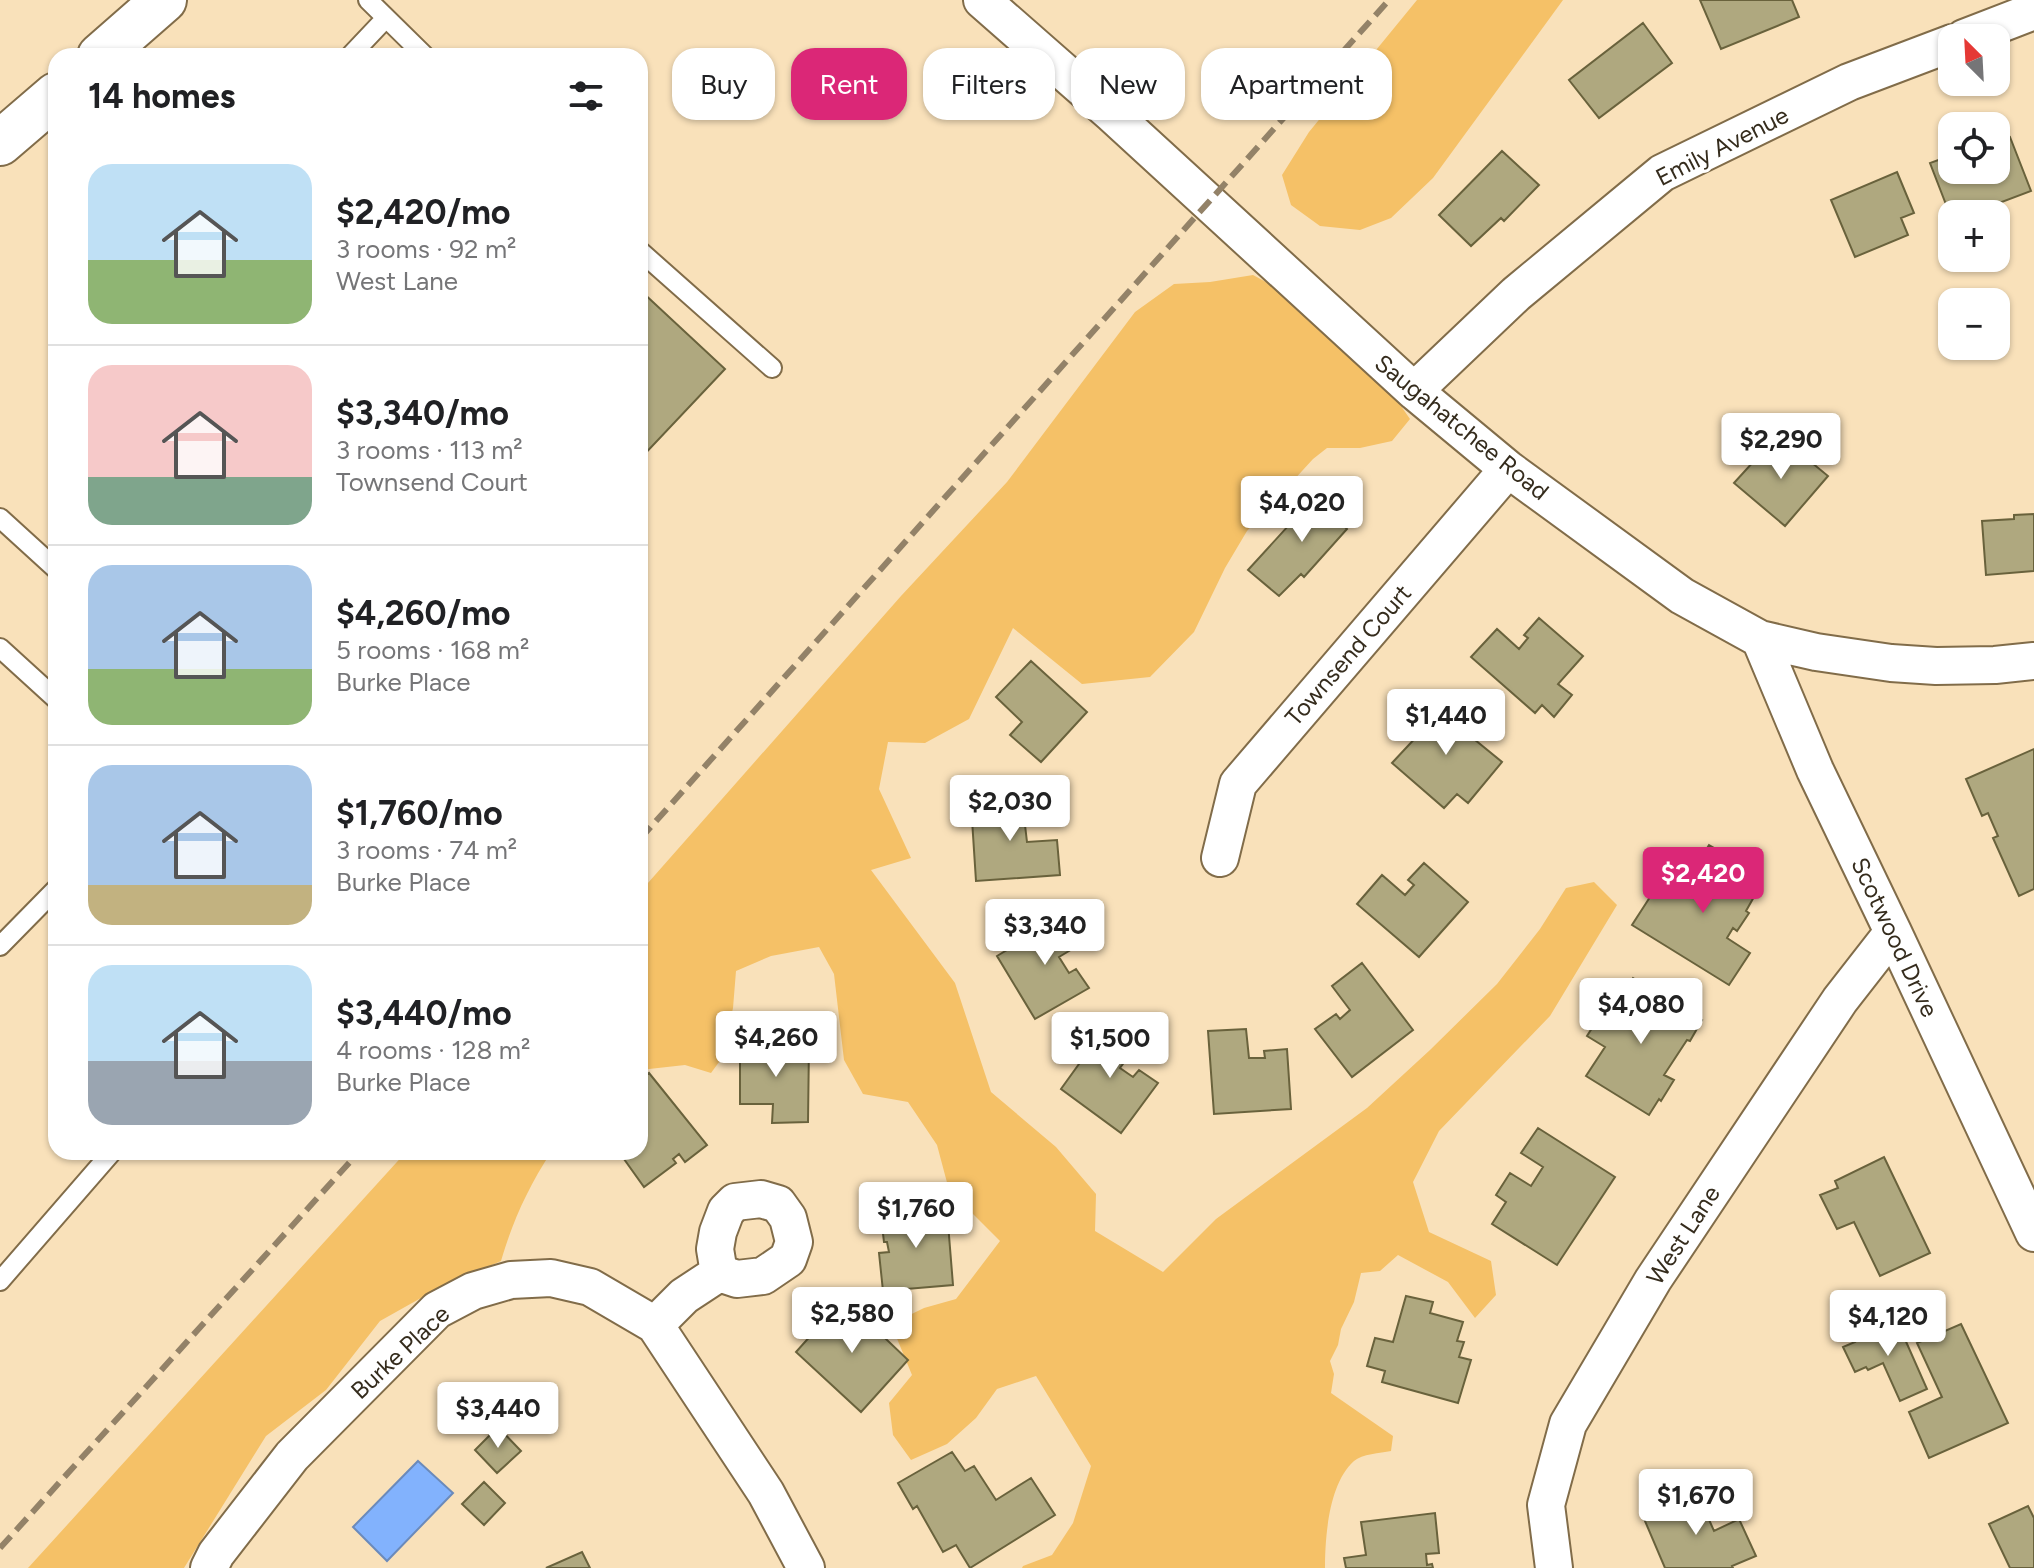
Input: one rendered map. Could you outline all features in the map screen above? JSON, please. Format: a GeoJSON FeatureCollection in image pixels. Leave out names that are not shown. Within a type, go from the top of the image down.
{"type":"FeatureCollection","features":[{"type":"Feature","properties":{"kind":"main road"},"geometry":{"type":"LineString","coordinates":[[109,48],[164,0]]}},
{"type":"Feature","properties":{"kind":"main road"},"geometry":{"type":"LineString","coordinates":[[0,143],[48,102]]}},
{"type":"Feature","properties":{"kind":"street","name":"Saugahatchee Road"},"geometry":{"type":"LineString","coordinates":[[982,0],[1112,114],[1414,391],[1508,469],[1682,596],[1760,639],[1816,652],[1936,666],[2034,661]]}},
{"type":"Feature","properties":{"kind":"street"},"geometry":{"type":"LineString","coordinates":[[2000,24],[2034,11]]}},
{"type":"Feature","properties":{"kind":"street","name":"Emily Avenue"},"geometry":{"type":"LineString","coordinates":[[1414,391],[1516,294],[1662,173],[1849,82],[1938,48]]}},
{"type":"Feature","properties":{"kind":"street","name":"Townsend Court"},"geometry":{"type":"LineString","coordinates":[[1220,858],[1238,784],[1508,469]]}},
{"type":"Feature","properties":{"kind":"street","name":"Scotwood Drive"},"geometry":{"type":"LineString","coordinates":[[1760,639],[1815,770],[2034,1233]]}},
{"type":"Feature","properties":{"kind":"street","name":"West Lane"},"geometry":{"type":"LineString","coordinates":[[1554,1568],[1546,1505],[1568,1424],[1653,1280],[1840,1000],[1893,932]]}},
{"type":"Feature","properties":{"kind":"street"},"geometry":{"type":"LineString","coordinates":[[655,1325],[684,1296],[719,1273]]}},
{"type":"Feature","properties":{"kind":"street","name":"Burke Place"},"geometry":{"type":"LineString","coordinates":[[209,1568],[216,1554],[292,1456],[437,1310],[473,1291],[511,1280],[551,1278],[590,1287],[655,1325],[766,1493],[806,1568]]}},
{"type":"Feature","properties":{"kind":"lane"},"geometry":{"type":"LineString","coordinates":[[368,0],[416,48]]}},
{"type":"Feature","properties":{"kind":"lane"},"geometry":{"type":"LineString","coordinates":[[358,48],[385,19]]}},
{"type":"Feature","properties":{"kind":"lane"},"geometry":{"type":"LineString","coordinates":[[648,258],[772,368]]}},
{"type":"Feature","properties":{"kind":"lane"},"geometry":{"type":"LineString","coordinates":[[0,518],[48,562]]}},
{"type":"Feature","properties":{"kind":"lane"},"geometry":{"type":"LineString","coordinates":[[0,648],[48,692]]}},
{"type":"Feature","properties":{"kind":"lane"},"geometry":{"type":"LineString","coordinates":[[0,946],[48,897]]}},
{"type":"Feature","properties":{"kind":"lane"},"geometry":{"type":"LineString","coordinates":[[0,1281],[105,1160]]}},
{"type":"Feature","properties":{"kind":"shaded area"},"geometry":{"type":"Polygon","coordinates":[[[1417,0],[1563,0],[1433,178],[1391,218],[1360,230],[1320,226],[1291,205],[1282,175],[1319,120],[1392,120],[1392,48],[1378,48],[1417,0]]]}},
{"type":"Feature","properties":{"kind":"shaded area"},"geometry":{"type":"Polygon","coordinates":[[[1253,275],[1288,294],[1387,386],[1410,419],[1392,441],[1360,448],[1327,448],[1313,459],[1247,531],[1194,632],[1150,677],[1082,684],[1013,628],[969,719],[925,743],[888,742],[879,789],[911,858],[871,870],[955,983],[991,1092],[1056,1147],[1096,1194],[1095,1231],[1163,1272],[1216,1219],[1367,1108],[1430,1050],[1497,984],[1540,929],[1566,888],[1594,882],[1617,905],[1550,1016],[1439,1131],[1413,1182],[1429,1232],[1491,1261],[1496,1295],[1475,1318],[1448,1282],[1398,1255],[1380,1271],[1361,1273],[1354,1302],[1330,1361],[1334,1374],[1331,1393],[1393,1436],[1391,1451],[1357,1459],[1339,1482],[1330,1511],[1325,1568],[1022,1568],[1052,1555],[1073,1523],[1091,1466],[1036,1376],[997,1389],[976,1418],[947,1444],[911,1460],[893,1435],[889,1403],[912,1375],[891,1324],[924,1308],[956,1299],[1000,1241],[949,1190],[937,1145],[908,1102],[863,1094],[844,1060],[834,974],[819,947],[771,956],[736,971],[733,1008],[722,1058],[711,1073],[685,1065],[648,1069],[648,883],[901,596],[1007,482],[1135,312],[1174,284],[1253,275]]]}},
{"type":"Feature","properties":{"kind":"shaded area"},"geometry":{"type":"Polygon","coordinates":[[[399,1160],[546,1160],[522,1205],[501,1261],[437,1289],[380,1321],[326,1390],[266,1436],[184,1568],[28,1568],[399,1160]]]}},
{"type":"Feature","properties":{"kind":"water"},"geometry":{"type":"Polygon","coordinates":[[[418,1461],[453,1493],[387,1561],[353,1527],[418,1461]]]}},
{"type":"Feature","properties":{"kind":"building"},"geometry":{"type":"Polygon","coordinates":[[[1700,0],[1792,0],[1799,17],[1721,49],[1700,0]]]}},
{"type":"Feature","properties":{"kind":"building"},"geometry":{"type":"Polygon","coordinates":[[[1643,23],[1672,63],[1599,118],[1569,80],[1643,23]]]}},
{"type":"Feature","properties":{"kind":"building"},"geometry":{"type":"Polygon","coordinates":[[[2010,137],[2031,191],[2007,200],[1944,200],[1938,184],[2010,184],[2010,137]]]}},
{"type":"Feature","properties":{"kind":"building"},"geometry":{"type":"Polygon","coordinates":[[[1502,151],[1539,185],[1504,221],[1501,218],[1471,246],[1439,215],[1502,151]]]}},
{"type":"Feature","properties":{"kind":"building"},"geometry":{"type":"Polygon","coordinates":[[[1938,160],[1938,184],[1930,163],[1938,160]]]}},
{"type":"Feature","properties":{"kind":"building"},"geometry":{"type":"Polygon","coordinates":[[[1897,172],[1914,213],[1901,218],[1908,235],[1855,257],[1831,200],[1897,172]]]}},
{"type":"Feature","properties":{"kind":"building"},"geometry":{"type":"Polygon","coordinates":[[[648,297],[725,369],[648,451],[648,297]]]}},
{"type":"Feature","properties":{"kind":"building"},"geometry":{"type":"Polygon","coordinates":[[[1774,439],[1797,457],[1800,453],[1828,476],[1785,526],[1734,483],[1774,439]]]}},
{"type":"Feature","properties":{"kind":"building"},"geometry":{"type":"Polygon","coordinates":[[[1321,490],[1352,515],[1343,525],[1347,529],[1304,577],[1301,574],[1279,596],[1248,570],[1321,490]]]}},
{"type":"Feature","properties":{"kind":"building"},"geometry":{"type":"Polygon","coordinates":[[[2034,514],[2034,571],[1986,575],[1982,521],[2034,514]]]}},
{"type":"Feature","properties":{"kind":"building"},"geometry":{"type":"Polygon","coordinates":[[[1539,618],[1583,656],[1558,684],[1572,695],[1554,717],[1542,705],[1535,713],[1471,657],[1497,629],[1519,649],[1528,638],[1524,635],[1539,618]]]}},
{"type":"Feature","properties":{"kind":"building"},"geometry":{"type":"Polygon","coordinates":[[[1031,661],[1087,712],[1041,762],[1010,735],[1022,722],[996,697],[1031,661]]]}},
{"type":"Feature","properties":{"kind":"building"},"geometry":{"type":"Polygon","coordinates":[[[1436,697],[1464,721],[1458,726],[1502,762],[1468,803],[1457,794],[1444,808],[1392,763],[1420,733],[1411,725],[1436,697]]]}},
{"type":"Feature","properties":{"kind":"building"},"geometry":{"type":"Polygon","coordinates":[[[2034,749],[2034,889],[2019,896],[1993,838],[1998,836],[1988,813],[1982,816],[1966,779],[2034,749]]]}},
{"type":"Feature","properties":{"kind":"building"},"geometry":{"type":"Polygon","coordinates":[[[1033,801],[1035,824],[1025,825],[1027,842],[1057,840],[1060,875],[976,881],[971,804],[1033,801]]]}},
{"type":"Feature","properties":{"kind":"building"},"geometry":{"type":"Polygon","coordinates":[[[1709,845],[1753,870],[1742,887],[1755,895],[1746,911],[1749,913],[1737,931],[1733,928],[1727,938],[1750,953],[1729,985],[1632,925],[1661,880],[1680,892],[1709,845]]]}},
{"type":"Feature","properties":{"kind":"building"},"geometry":{"type":"Polygon","coordinates":[[[1424,863],[1468,902],[1419,957],[1357,904],[1382,875],[1405,895],[1414,885],[1408,880],[1424,863]]]}},
{"type":"Feature","properties":{"kind":"building"},"geometry":{"type":"Polygon","coordinates":[[[1067,914],[1084,942],[1059,957],[1069,973],[1076,969],[1089,988],[1035,1019],[997,956],[1067,914]]]}},
{"type":"Feature","properties":{"kind":"building"},"geometry":{"type":"Polygon","coordinates":[[[1362,963],[1413,1030],[1352,1077],[1315,1029],[1336,1014],[1340,1019],[1350,1010],[1332,986],[1362,963]]]}},
{"type":"Feature","properties":{"kind":"building"},"geometry":{"type":"Polygon","coordinates":[[[1633,978],[1702,1020],[1664,1075],[1674,1080],[1649,1115],[1586,1076],[1605,1047],[1587,1036],[1603,1011],[1620,1021],[1626,1012],[1615,1005],[1633,978]]]}},
{"type":"Feature","properties":{"kind":"building"},"geometry":{"type":"Polygon","coordinates":[[[1110,1021],[1139,1042],[1120,1068],[1133,1077],[1139,1070],[1158,1083],[1121,1133],[1061,1089],[1110,1021]]]}},
{"type":"Feature","properties":{"kind":"building"},"geometry":{"type":"Polygon","coordinates":[[[1246,1029],[1249,1058],[1265,1058],[1264,1051],[1287,1049],[1291,1109],[1214,1114],[1208,1031],[1246,1029]]]}},
{"type":"Feature","properties":{"kind":"building"},"geometry":{"type":"Polygon","coordinates":[[[740,1044],[809,1044],[808,1122],[772,1123],[773,1104],[740,1104],[740,1044]]]}},
{"type":"Feature","properties":{"kind":"building"},"geometry":{"type":"Polygon","coordinates":[[[648,1074],[707,1145],[685,1162],[679,1154],[673,1159],[676,1163],[644,1187],[625,1160],[648,1160],[648,1074]]]}},
{"type":"Feature","properties":{"kind":"building"},"geometry":{"type":"Polygon","coordinates":[[[1538,1128],[1615,1177],[1557,1265],[1492,1224],[1506,1202],[1496,1195],[1510,1173],[1531,1186],[1543,1167],[1521,1153],[1538,1128]]]}},
{"type":"Feature","properties":{"kind":"building"},"geometry":{"type":"Polygon","coordinates":[[[1884,1157],[1930,1253],[1880,1276],[1854,1222],[1837,1229],[1820,1195],[1838,1188],[1835,1181],[1884,1157]]]}},
{"type":"Feature","properties":{"kind":"building"},"geometry":{"type":"Polygon","coordinates":[[[926,1202],[927,1214],[947,1211],[953,1285],[883,1291],[879,1253],[889,1252],[887,1242],[884,1242],[881,1217],[904,1215],[903,1204],[926,1202]]]}},
{"type":"Feature","properties":{"kind":"building"},"geometry":{"type":"Polygon","coordinates":[[[1406,1296],[1433,1302],[1430,1313],[1463,1322],[1457,1341],[1464,1342],[1459,1357],[1471,1360],[1458,1403],[1382,1382],[1385,1371],[1367,1366],[1375,1338],[1393,1342],[1406,1296]]]}},
{"type":"Feature","properties":{"kind":"building"},"geometry":{"type":"Polygon","coordinates":[[[843,1298],[908,1360],[861,1412],[796,1352],[821,1324],[825,1327],[830,1322],[825,1317],[843,1298]]]}},
{"type":"Feature","properties":{"kind":"building"},"geometry":{"type":"Polygon","coordinates":[[[1896,1319],[1927,1389],[1900,1401],[1883,1363],[1855,1372],[1843,1347],[1855,1342],[1853,1338],[1896,1319]]]}},
{"type":"Feature","properties":{"kind":"building"},"geometry":{"type":"Polygon","coordinates":[[[1961,1324],[2008,1423],[1929,1458],[1909,1412],[1942,1397],[1917,1343],[1961,1324]]]}},
{"type":"Feature","properties":{"kind":"building"},"geometry":{"type":"Polygon","coordinates":[[[498,1427],[521,1451],[497,1473],[475,1450],[498,1427]]]}},
{"type":"Feature","properties":{"kind":"building"},"geometry":{"type":"Polygon","coordinates":[[[952,1452],[965,1471],[974,1466],[996,1500],[1031,1478],[1055,1515],[970,1568],[956,1545],[943,1552],[917,1506],[913,1509],[898,1483],[952,1452]]]}},
{"type":"Feature","properties":{"kind":"building"},"geometry":{"type":"Polygon","coordinates":[[[484,1482],[505,1503],[484,1525],[462,1504],[484,1482]]]}},
{"type":"Feature","properties":{"kind":"building"},"geometry":{"type":"Polygon","coordinates":[[[1696,1490],[1714,1531],[1739,1519],[1756,1556],[1733,1568],[1665,1568],[1642,1514],[1696,1490]]]}},
{"type":"Feature","properties":{"kind":"building"},"geometry":{"type":"Polygon","coordinates":[[[2028,1506],[2034,1518],[2034,1568],[2010,1568],[1989,1524],[2028,1506]]]}},
{"type":"Feature","properties":{"kind":"building"},"geometry":{"type":"Polygon","coordinates":[[[1435,1513],[1439,1553],[1426,1554],[1427,1565],[1432,1564],[1433,1568],[1346,1568],[1344,1558],[1366,1555],[1361,1522],[1435,1513]]]}},
{"type":"Feature","properties":{"kind":"building"},"geometry":{"type":"Polygon","coordinates":[[[582,1552],[590,1568],[546,1568],[582,1552]]]}},
{"type":"Feature","properties":{"kind":"railway"},"geometry":{"type":"LineString","coordinates":[[648,830],[1389,0]]}},
{"type":"Feature","properties":{"kind":"railway"},"geometry":{"type":"LineString","coordinates":[[0,1548],[352,1160]]}}]}
